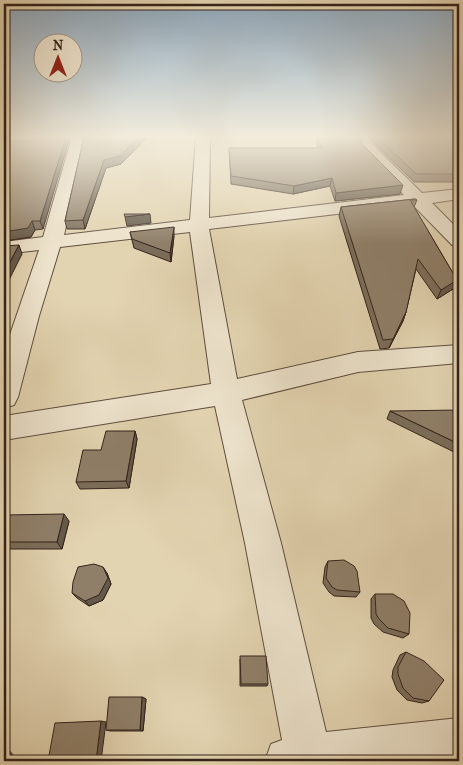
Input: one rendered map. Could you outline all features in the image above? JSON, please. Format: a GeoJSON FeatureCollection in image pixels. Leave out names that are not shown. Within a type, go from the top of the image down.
{"type":"FeatureCollection","features":[{"type":"Feature","properties":{"kind":"street"},"geometry":{"type":"LineString","coordinates":[[4,397],[27,316],[52,242],[69,173]]}},
{"type":"Feature","properties":{"kind":"street"},"geometry":{"type":"LineString","coordinates":[[201,173],[199,225],[226,393],[263,543],[302,760],[459,740]]}},
{"type":"Feature","properties":{"kind":"street"},"geometry":{"type":"LineString","coordinates":[[392,173],[459,241]]}},
{"type":"Feature","properties":{"kind":"street"},"geometry":{"type":"LineString","coordinates":[[4,248],[459,194]]}},
{"type":"Feature","properties":{"kind":"street"},"geometry":{"type":"LineString","coordinates":[[4,428],[226,393],[358,362],[459,354]]}},
{"type":"Feature","properties":{"kind":"building"},"geometry":{"type":"Polygon","coordinates":[[[4,173],[55,173],[40,221],[32,221],[28,228],[4,232],[4,173]]]}},
{"type":"Feature","properties":{"kind":"building"},"geometry":{"type":"Polygon","coordinates":[[[76,173],[100,173],[83,220],[65,221],[76,173]]]}},
{"type":"Feature","properties":{"kind":"building"},"geometry":{"type":"Polygon","coordinates":[[[231,173],[391,173],[403,185],[336,193],[332,178],[294,186],[231,176],[231,173]]]}},
{"type":"Feature","properties":{"kind":"building"},"geometry":{"type":"Polygon","coordinates":[[[415,173],[459,173],[459,174],[415,173]]]}},
{"type":"Feature","properties":{"kind":"building"},"geometry":{"type":"Polygon","coordinates":[[[415,199],[417,200],[410,200],[457,280],[441,290],[418,259],[406,312],[393,339],[383,340],[341,207],[415,199]]]}},
{"type":"Feature","properties":{"kind":"building"},"geometry":{"type":"Polygon","coordinates":[[[124,214],[150,214],[125,217],[124,214]]]}},
{"type":"Feature","properties":{"kind":"building"},"geometry":{"type":"Polygon","coordinates":[[[174,227],[170,253],[132,239],[130,232],[174,227]]]}},
{"type":"Feature","properties":{"kind":"building"},"geometry":{"type":"Polygon","coordinates":[[[19,245],[4,273],[4,246],[19,245]]]}},
{"type":"Feature","properties":{"kind":"building"},"geometry":{"type":"Polygon","coordinates":[[[459,410],[459,444],[390,411],[459,410]]]}},
{"type":"Feature","properties":{"kind":"building"},"geometry":{"type":"Polygon","coordinates":[[[106,431],[135,431],[126,481],[76,482],[83,450],[101,450],[106,431]]]}},
{"type":"Feature","properties":{"kind":"building"},"geometry":{"type":"Polygon","coordinates":[[[64,514],[57,542],[4,542],[4,515],[64,514]]]}},
{"type":"Feature","properties":{"kind":"building"},"geometry":{"type":"Polygon","coordinates":[[[344,560],[354,566],[357,571],[360,592],[337,590],[332,587],[326,578],[328,561],[344,560]]]}},
{"type":"Feature","properties":{"kind":"building"},"geometry":{"type":"Polygon","coordinates":[[[94,564],[103,567],[108,578],[99,595],[85,601],[72,593],[73,582],[78,567],[94,564]]]}},
{"type":"Feature","properties":{"kind":"building"},"geometry":{"type":"Polygon","coordinates":[[[375,594],[393,594],[404,601],[410,613],[409,634],[388,628],[379,619],[376,614],[375,594]]]}},
{"type":"Feature","properties":{"kind":"building"},"geometry":{"type":"Polygon","coordinates":[[[406,652],[424,661],[444,680],[429,701],[413,698],[403,688],[398,674],[398,667],[406,652]]]}},
{"type":"Feature","properties":{"kind":"building"},"geometry":{"type":"Polygon","coordinates":[[[240,656],[266,656],[268,684],[241,684],[240,656]]]}},
{"type":"Feature","properties":{"kind":"building"},"geometry":{"type":"Polygon","coordinates":[[[109,697],[142,697],[140,730],[106,730],[109,697]]]}},
{"type":"Feature","properties":{"kind":"building"},"geometry":{"type":"Polygon","coordinates":[[[101,721],[96,761],[48,761],[55,723],[101,721]]]}},
{"type":"Feature","properties":{"kind":"building"},"geometry":{"type":"Polygon","coordinates":[[[4,754],[9,761],[4,761],[4,754]]]}}]}
